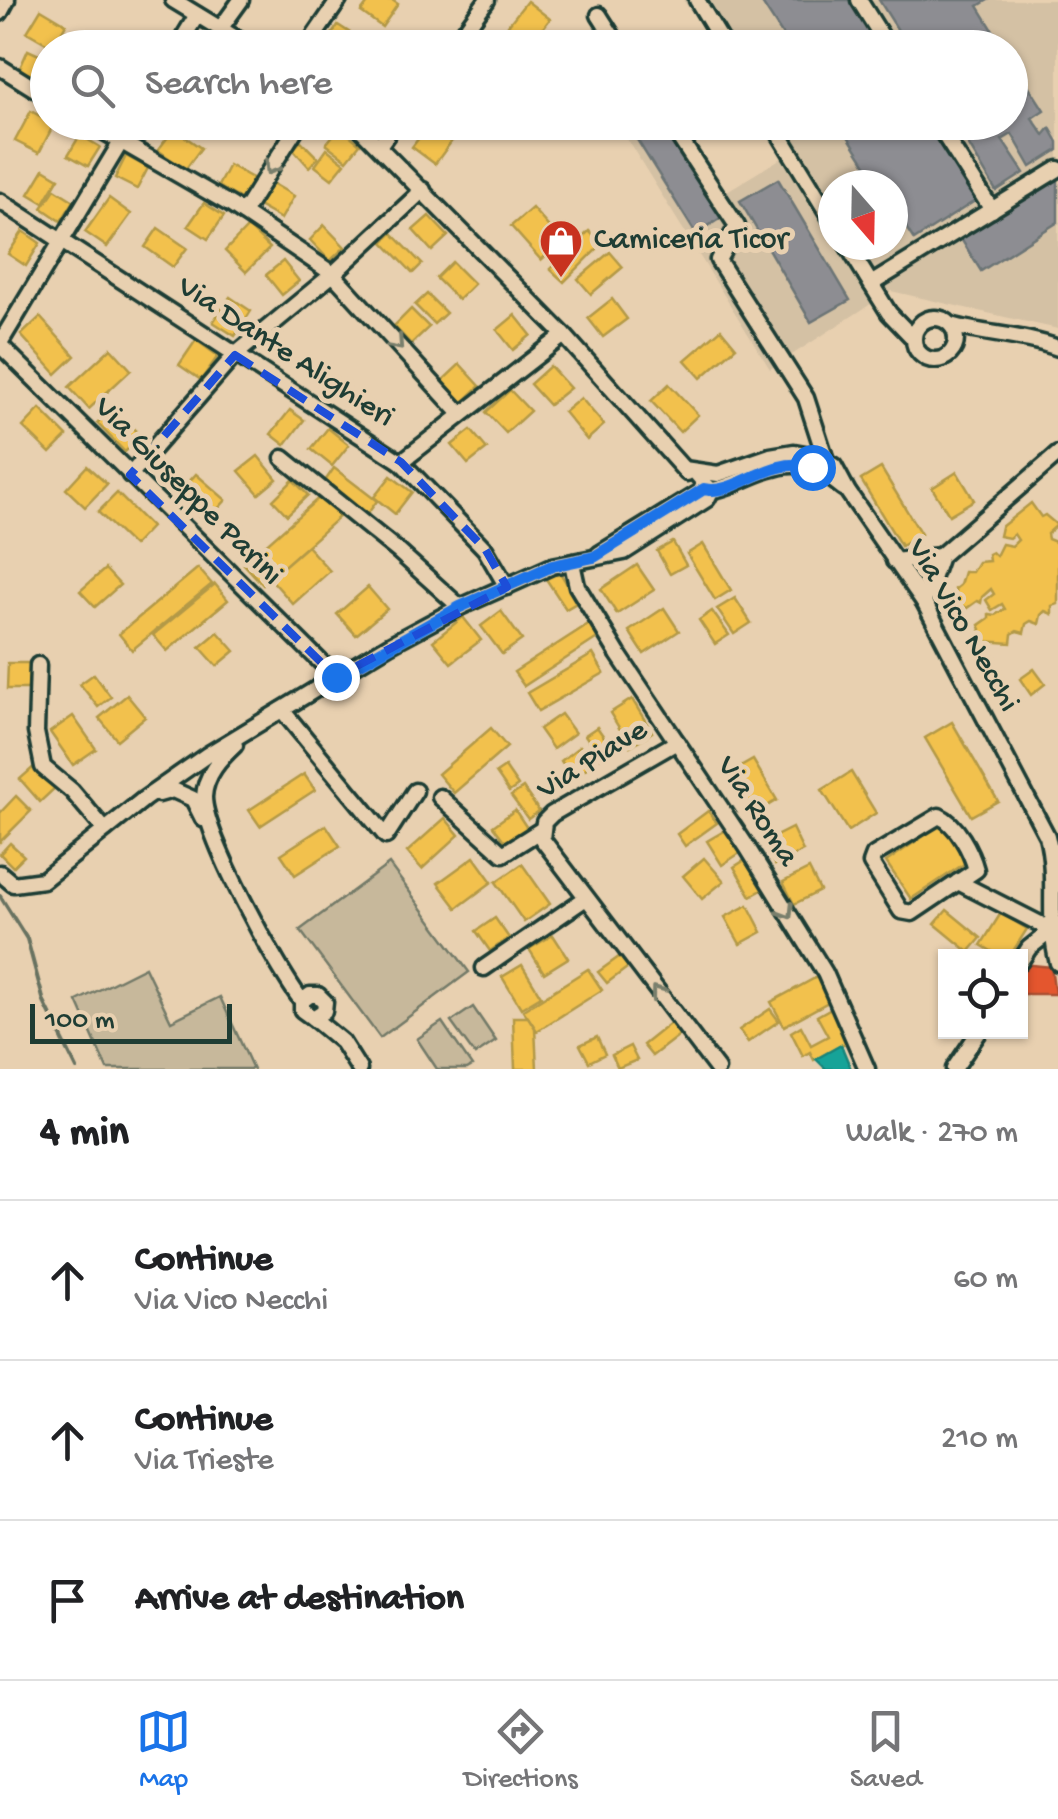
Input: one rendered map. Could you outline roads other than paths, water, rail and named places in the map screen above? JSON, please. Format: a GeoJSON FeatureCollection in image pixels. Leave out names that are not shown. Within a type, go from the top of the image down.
{"type":"FeatureCollection","features":[{"type":"Feature","properties":{"kind":"street"},"geometry":{"type":"LineString","coordinates":[[0,13],[8,0]]}},
{"type":"Feature","properties":{"kind":"street"},"geometry":{"type":"LineString","coordinates":[[174,0],[220,29],[240,0]]}},
{"type":"Feature","properties":{"kind":"street"},"geometry":{"type":"LineString","coordinates":[[318,30],[339,0]]}},
{"type":"Feature","properties":{"kind":"street"},"geometry":{"type":"LineString","coordinates":[[465,30],[487,0]]}},
{"type":"Feature","properties":{"kind":"street"},"geometry":{"type":"LineString","coordinates":[[697,0],[715,30]]}},
{"type":"Feature","properties":{"kind":"street"},"geometry":{"type":"LineString","coordinates":[[859,0],[878,30]]}},
{"type":"Feature","properties":{"kind":"street"},"geometry":{"type":"LineString","coordinates":[[187,30],[196,14]]}},
{"type":"Feature","properties":{"kind":"street"},"geometry":{"type":"LineString","coordinates":[[599,16],[608,30]]}},
{"type":"Feature","properties":{"kind":"street"},"geometry":{"type":"LineString","coordinates":[[0,68],[30,87]]}},
{"type":"Feature","properties":{"kind":"street"},"geometry":{"type":"LineString","coordinates":[[115,140],[243,213],[333,274],[461,414]]}},
{"type":"Feature","properties":{"kind":"street"},"geometry":{"type":"LineString","coordinates":[[0,344],[122,140]]}},
{"type":"Feature","properties":{"kind":"street"},"geometry":{"type":"LineString","coordinates":[[243,213],[289,140]]}},
{"type":"Feature","properties":{"kind":"street"},"geometry":{"type":"LineString","coordinates":[[373,140],[708,489]]}},
{"type":"Feature","properties":{"kind":"street"},"geometry":{"type":"LineString","coordinates":[[379,146],[383,140]]}},
{"type":"Feature","properties":{"kind":"street","name":"Via Vico Necchi"},"geometry":{"type":"LineString","coordinates":[[681,140],[737,226],[718,260],[806,398],[826,460],[834,466],[924,602],[1047,836],[1053,856],[1056,901],[1052,930],[1058,963]]}},
{"type":"Feature","properties":{"kind":"street"},"geometry":{"type":"LineString","coordinates":[[783,140],[818,197]]}},
{"type":"Feature","properties":{"kind":"street"},"geometry":{"type":"LineString","coordinates":[[947,140],[992,210]]}},
{"type":"Feature","properties":{"kind":"street"},"geometry":{"type":"LineString","coordinates":[[871,284],[1058,169]]}},
{"type":"Feature","properties":{"kind":"street"},"geometry":{"type":"LineString","coordinates":[[130,475],[236,355],[333,274],[423,190]]}},
{"type":"Feature","properties":{"kind":"street","name":"Via Dante Alighieri"},"geometry":{"type":"LineString","coordinates":[[0,201],[401,462],[485,550],[507,587]]}},
{"type":"Feature","properties":{"kind":"street"},"geometry":{"type":"LineString","coordinates":[[856,260],[889,314],[929,359],[942,358],[954,347],[986,334]]}},
{"type":"Feature","properties":{"kind":"street"},"geometry":{"type":"LineString","coordinates":[[889,314],[944,320],[986,334],[1028,337],[1058,348]]}},
{"type":"Feature","properties":{"kind":"street"},"geometry":{"type":"LineString","coordinates":[[914,338],[926,320]]}},
{"type":"Feature","properties":{"kind":"street"},"geometry":{"type":"LineString","coordinates":[[951,325],[954,347]]}},
{"type":"Feature","properties":{"kind":"street"},"geometry":{"type":"LineString","coordinates":[[401,462],[564,335]]}},
{"type":"Feature","properties":{"kind":"street","name":"Via Giuseppe Parini"},"geometry":{"type":"LineString","coordinates":[[0,344],[336,677]]}},
{"type":"Feature","properties":{"kind":"street"},"geometry":{"type":"LineString","coordinates":[[690,470],[718,474],[794,452],[826,460]]}},
{"type":"Feature","properties":{"kind":"street"},"geometry":{"type":"LineString","coordinates":[[924,602],[940,556],[1058,454]]}},
{"type":"Feature","properties":{"kind":"street"},"geometry":{"type":"LineString","coordinates":[[283,458],[398,550],[460,607]]}},
{"type":"Feature","properties":{"kind":"street"},"geometry":{"type":"LineString","coordinates":[[0,873],[13,884],[44,880],[144,798],[336,677],[460,607],[552,566],[631,549],[703,503],[708,489],[753,462]]}},
{"type":"Feature","properties":{"kind":"street","name":"Via Vico Necchi"},"geometry":{"type":"LineString","coordinates":[[708,489],[794,464],[820,470],[848,492]]}},
{"type":"Feature","properties":{"kind":"street"},"geometry":{"type":"LineString","coordinates":[[894,561],[940,556]]}},
{"type":"Feature","properties":{"kind":"street","name":"Via Roma"},"geometry":{"type":"LineString","coordinates":[[583,560],[582,595],[825,973],[867,1069]]}},
{"type":"Feature","properties":{"kind":"street"},"geometry":{"type":"LineString","coordinates":[[38,665],[36,732],[43,767],[106,830]]}},
{"type":"Feature","properties":{"kind":"street"},"geometry":{"type":"LineString","coordinates":[[282,710],[386,836],[416,792]]}},
{"type":"Feature","properties":{"kind":"street"},"geometry":{"type":"LineString","coordinates":[[214,838],[204,800],[207,780],[221,758],[254,728]]}},
{"type":"Feature","properties":{"kind":"street","name":"Via Piave"},"geometry":{"type":"LineString","coordinates":[[440,797],[503,854],[541,830],[552,814],[677,742]]}},
{"type":"Feature","properties":{"kind":"street"},"geometry":{"type":"LineString","coordinates":[[144,798],[174,790],[193,799],[284,977],[306,998],[302,1010],[319,1015],[359,1069]]}},
{"type":"Feature","properties":{"kind":"street"},"geometry":{"type":"LineString","coordinates":[[939,816],[948,820],[972,856],[976,870],[958,882],[912,913],[901,912],[870,863],[874,855],[939,816]]}},
{"type":"Feature","properties":{"kind":"street","name":"Via Piave"},"geometry":{"type":"LineString","coordinates":[[541,830],[549,850],[716,1069]]}},
{"type":"Feature","properties":{"kind":"street"},"geometry":{"type":"LineString","coordinates":[[958,882],[1052,930],[1027,949]]}},
{"type":"Feature","properties":{"kind":"street"},"geometry":{"type":"LineString","coordinates":[[484,968],[586,898]]}},
{"type":"Feature","properties":{"kind":"street"},"geometry":{"type":"LineString","coordinates":[[954,1069],[974,1039]]}},
{"type":"Feature","properties":{"kind":"waterway"},"geometry":{"type":"LineString","coordinates":[[0,896],[27,939],[44,1002],[77,1069]]}},
{"type":"Feature","properties":{"kind":"place","name":"Camiceria Ticor"},"geometry":{"type":"Point","coordinates":[561,279]}}]}
